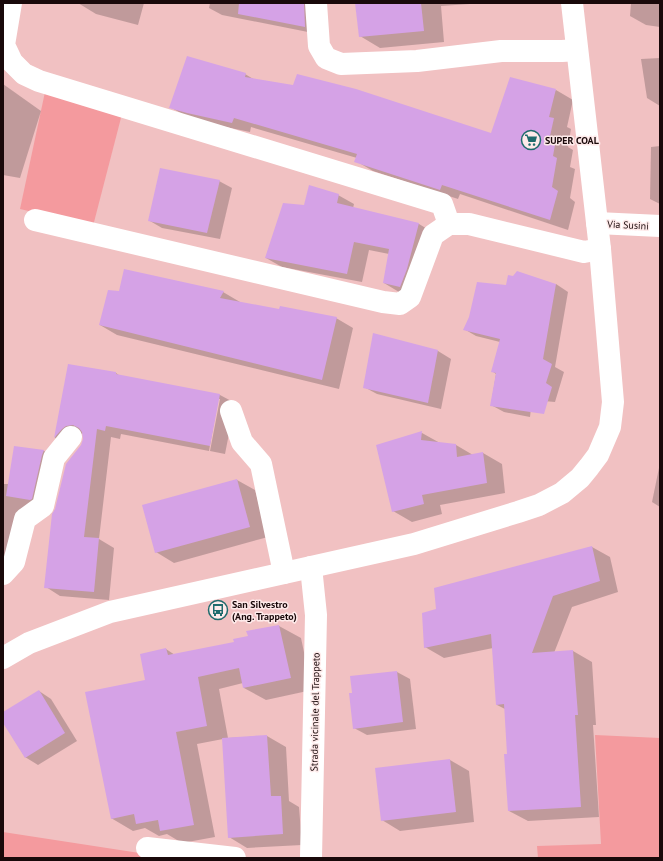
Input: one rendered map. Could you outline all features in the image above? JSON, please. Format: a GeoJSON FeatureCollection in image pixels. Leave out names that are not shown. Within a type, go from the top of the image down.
{"type":"FeatureCollection","features":[{"type":"Feature","properties":{"kind":"street"},"geometry":{"type":"LineString","coordinates":[[11,3],[4,45],[12,62],[24,74],[47,83],[442,204],[449,224]]}},
{"type":"Feature","properties":{"kind":"street"},"geometry":{"type":"LineString","coordinates":[[316,3],[319,46],[326,58],[341,64],[417,61],[501,51],[577,50]]}},
{"type":"Feature","properties":{"kind":"street"},"geometry":{"type":"LineString","coordinates":[[3,658],[30,643],[110,612],[414,544],[518,512],[539,505],[562,493],[580,478],[598,455],[610,427],[613,402],[600,249],[572,3]]}},
{"type":"Feature","properties":{"kind":"street"},"geometry":{"type":"LineString","coordinates":[[35,220],[383,302],[400,304],[410,297],[433,236],[449,224],[469,224],[584,252],[600,249]]}},
{"type":"Feature","properties":{"kind":"street","name":"Via Susini"},"geometry":{"type":"LineString","coordinates":[[597,223],[660,226]]}},
{"type":"Feature","properties":{"kind":"street"},"geometry":{"type":"LineString","coordinates":[[232,411],[242,442],[261,464],[284,573]]}},
{"type":"Feature","properties":{"kind":"street"},"geometry":{"type":"LineString","coordinates":[[3,574],[14,562],[25,519],[43,506],[54,458],[71,437]]}},
{"type":"Feature","properties":{"kind":"street","name":"Strada vicinale del Trappeto"},"geometry":{"type":"LineString","coordinates":[[311,567],[316,615],[311,858]]}},
{"type":"Feature","properties":{"kind":"street"},"geometry":{"type":"LineString","coordinates":[[147,848],[234,858]]}},
{"type":"Feature","properties":{"kind":"shaded area"},"geometry":{"type":"Polygon","coordinates":[[[45,92],[122,114],[93,226],[20,209],[45,92]]]}},
{"type":"Feature","properties":{"kind":"shaded area"},"geometry":{"type":"Polygon","coordinates":[[[595,735],[660,738],[660,858],[538,858],[537,846],[601,844],[595,735]]]}},
{"type":"Feature","properties":{"kind":"shaded area"},"geometry":{"type":"Polygon","coordinates":[[[3,832],[172,858],[3,858],[3,832]]]}},
{"type":"Feature","properties":{"kind":"building"},"geometry":{"type":"Polygon","coordinates":[[[239,3],[304,3],[305,27],[238,14],[239,3]]]}},
{"type":"Feature","properties":{"kind":"building"},"geometry":{"type":"Polygon","coordinates":[[[355,3],[421,3],[424,31],[359,37],[355,3]]]}},
{"type":"Feature","properties":{"kind":"building"},"geometry":{"type":"Polygon","coordinates":[[[187,56],[246,73],[245,77],[293,85],[297,74],[356,89],[491,133],[510,77],[556,89],[549,117],[554,118],[550,136],[556,139],[553,156],[557,158],[552,187],[558,191],[550,220],[442,185],[440,190],[354,162],[357,154],[234,118],[232,123],[169,108],[187,56]]]}},
{"type":"Feature","properties":{"kind":"building"},"geometry":{"type":"Polygon","coordinates":[[[160,168],[220,180],[207,233],[148,221],[160,168]]]}},
{"type":"Feature","properties":{"kind":"building"},"geometry":{"type":"Polygon","coordinates":[[[309,185],[339,194],[337,203],[419,223],[407,269],[400,287],[383,283],[389,249],[354,242],[347,274],[265,258],[283,203],[304,205],[309,185]]]}},
{"type":"Feature","properties":{"kind":"building"},"geometry":{"type":"Polygon","coordinates":[[[124,269],[224,291],[220,298],[279,309],[280,306],[337,317],[322,380],[99,325],[108,290],[119,291],[124,269]]]}},
{"type":"Feature","properties":{"kind":"building"},"geometry":{"type":"Polygon","coordinates":[[[517,271],[556,284],[543,359],[552,364],[546,383],[552,387],[544,414],[490,406],[496,373],[491,372],[500,339],[463,330],[469,317],[477,282],[506,285],[508,275],[513,276],[517,271]]]}},
{"type":"Feature","properties":{"kind":"building"},"geometry":{"type":"Polygon","coordinates":[[[373,333],[438,350],[428,403],[363,388],[373,333]]]}},
{"type":"Feature","properties":{"kind":"building"},"geometry":{"type":"Polygon","coordinates":[[[68,364],[116,372],[116,374],[220,394],[210,446],[106,426],[105,431],[97,429],[84,537],[99,538],[94,592],[44,588],[52,514],[55,509],[66,464],[81,445],[83,439],[82,432],[79,428],[73,425],[66,426],[54,438],[68,364]]]}},
{"type":"Feature","properties":{"kind":"building"},"geometry":{"type":"Polygon","coordinates":[[[422,431],[421,440],[456,444],[457,457],[483,452],[487,483],[422,495],[424,504],[392,512],[376,445],[422,431]]]}},
{"type":"Feature","properties":{"kind":"building"},"geometry":{"type":"Polygon","coordinates":[[[14,446],[44,450],[32,499],[30,500],[6,496],[14,446]]]}},
{"type":"Feature","properties":{"kind":"building"},"geometry":{"type":"Polygon","coordinates":[[[237,479],[250,527],[155,553],[142,505],[237,479]]]}},
{"type":"Feature","properties":{"kind":"building"},"geometry":{"type":"Polygon","coordinates":[[[592,546],[600,581],[553,596],[532,653],[573,650],[578,715],[575,715],[581,807],[508,811],[504,754],[507,754],[504,704],[496,705],[491,634],[424,648],[422,613],[436,609],[434,588],[592,546]]]}},
{"type":"Feature","properties":{"kind":"building"},"geometry":{"type":"Polygon","coordinates":[[[279,625],[291,678],[243,688],[239,668],[198,677],[207,726],[176,732],[194,825],[160,831],[158,820],[136,824],[134,814],[111,819],[85,692],[145,680],[140,654],[166,648],[168,655],[234,642],[233,639],[248,636],[246,631],[279,625]]]}},
{"type":"Feature","properties":{"kind":"building"},"geometry":{"type":"Polygon","coordinates":[[[397,671],[403,722],[353,729],[349,693],[352,693],[350,676],[397,671]]]}},
{"type":"Feature","properties":{"kind":"building"},"geometry":{"type":"Polygon","coordinates":[[[39,690],[65,733],[25,758],[3,723],[3,712],[39,690]]]}},
{"type":"Feature","properties":{"kind":"building"},"geometry":{"type":"Polygon","coordinates":[[[267,735],[271,796],[281,796],[283,834],[228,838],[222,738],[267,735]]]}},
{"type":"Feature","properties":{"kind":"building"},"geometry":{"type":"Polygon","coordinates":[[[450,759],[456,812],[381,821],[375,768],[450,759]]]}},
{"type":"Feature","properties":{"kind":"place","name":"SUPER COAL"},"geometry":{"type":"Point","coordinates":[531,140]}},
{"type":"Feature","properties":{"kind":"place","name":"San Silvestro (Ang. Trappeto)"},"geometry":{"type":"Point","coordinates":[218,610]}}]}
